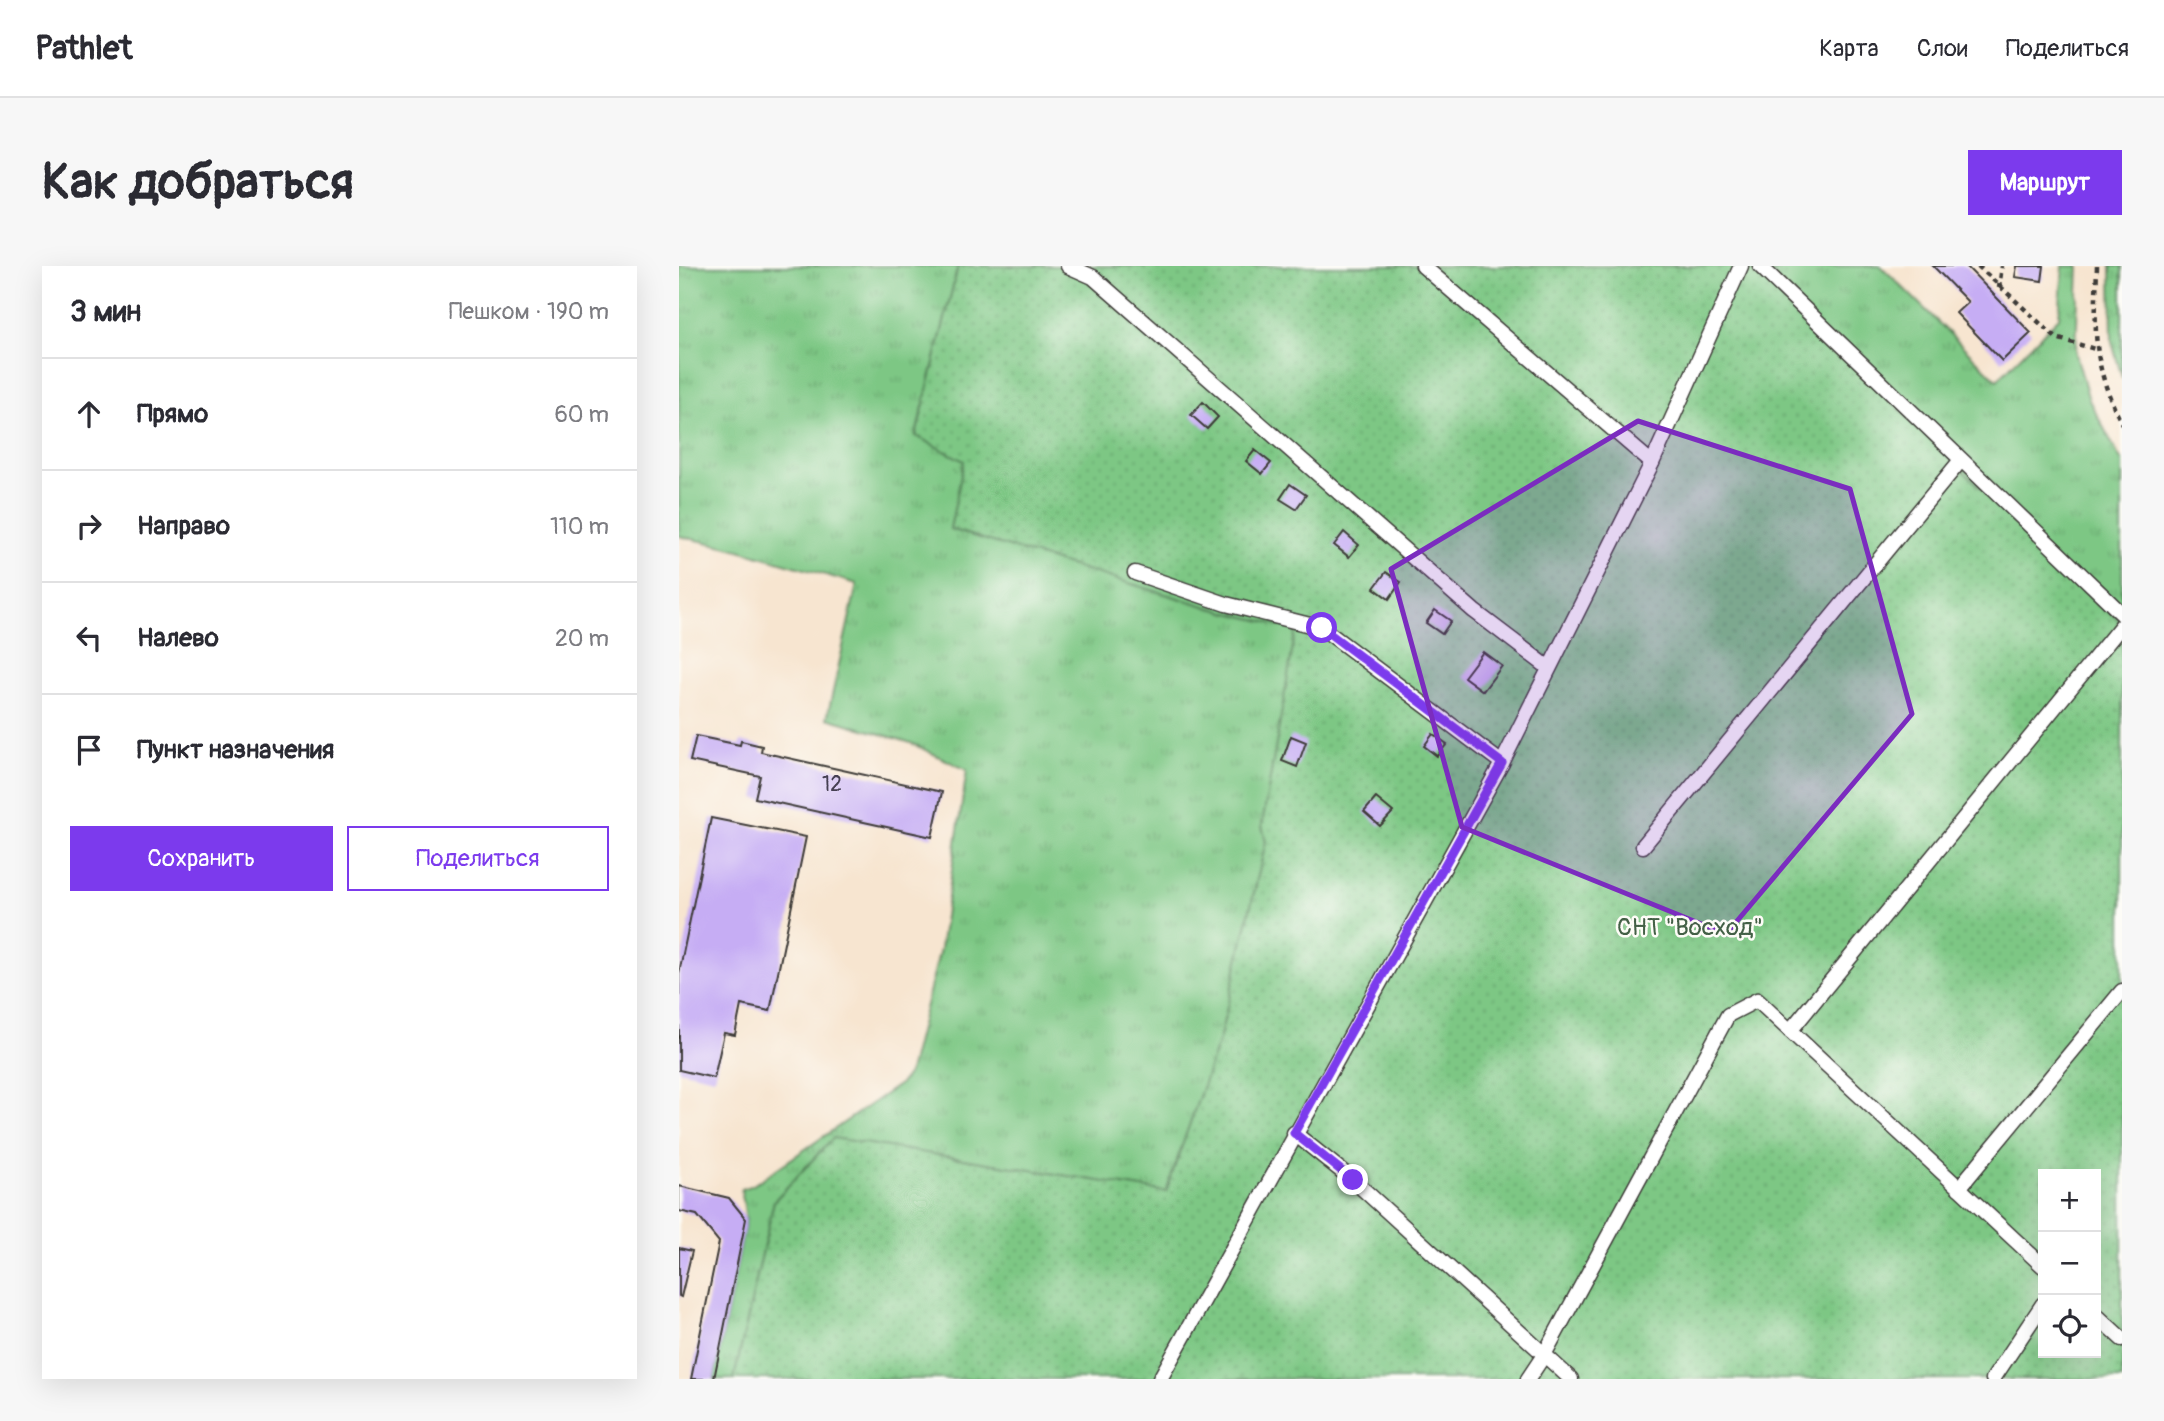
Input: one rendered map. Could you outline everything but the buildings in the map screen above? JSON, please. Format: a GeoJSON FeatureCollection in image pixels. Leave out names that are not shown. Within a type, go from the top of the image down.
{"type":"FeatureCollection","features":[{"type":"Feature","properties":{"kind":"lane"},"geometry":{"type":"LineString","coordinates":[[1069,266],[1093,277],[1474,611],[1549,667]]}},
{"type":"Feature","properties":{"kind":"lane"},"geometry":{"type":"LineString","coordinates":[[1423,266],[1652,463]]}},
{"type":"Feature","properties":{"kind":"lane"},"geometry":{"type":"LineString","coordinates":[[1160,1379],[1294,1133],[1502,763],[1652,463],[1741,266]]}},
{"type":"Feature","properties":{"kind":"lane"},"geometry":{"type":"LineString","coordinates":[[1760,266],[2122,614]]}},
{"type":"Feature","properties":{"kind":"lane"},"geometry":{"type":"LineString","coordinates":[[1643,846],[1961,460]]}},
{"type":"Feature","properties":{"kind":"lane"},"geometry":{"type":"LineString","coordinates":[[1135,572],[1226,604],[1322,628],[1502,763]]}},
{"type":"Feature","properties":{"kind":"lane"},"geometry":{"type":"LineString","coordinates":[[1790,1031],[2122,625]]}},
{"type":"Feature","properties":{"kind":"lane"},"geometry":{"type":"LineString","coordinates":[[1959,1188],[2122,991]]}},
{"type":"Feature","properties":{"kind":"lane"},"geometry":{"type":"LineString","coordinates":[[1528,1379],[1545,1355],[1728,1015],[1757,1000],[2038,1261]]}},
{"type":"Feature","properties":{"kind":"lane"},"geometry":{"type":"LineString","coordinates":[[1294,1133],[1353,1180],[1571,1379]]}},
{"type":"Feature","properties":{"kind":"lane"},"geometry":{"type":"LineString","coordinates":[[1993,1379],[2038,1312]]}},
{"type":"Feature","properties":{"kind":"lane"},"geometry":{"type":"LineString","coordinates":[[2101,1320],[2122,1339]]}},
{"type":"Feature","properties":{"kind":"path"},"geometry":{"type":"LineString","coordinates":[[1978,266],[2056,338],[2095,349]]}},
{"type":"Feature","properties":{"kind":"path"},"geometry":{"type":"LineString","coordinates":[[1999,288],[2002,266]]}},
{"type":"Feature","properties":{"kind":"path"},"geometry":{"type":"LineString","coordinates":[[2097,266],[2095,349],[2106,392],[2122,424]]}},
{"type":"Feature","properties":{"kind":"highlighted area"},"geometry":{"type":"Polygon","coordinates":[[[1638,421],[1850,489],[1912,714],[1726,934],[1462,827],[1391,569],[1638,421]]]}},
{"type":"Feature","properties":{"kind":"green space"},"geometry":{"type":"Polygon","coordinates":[[[679,266],[958,266],[916,435],[965,461],[950,529],[1225,612],[1297,629],[1262,825],[1266,842],[1220,1037],[1166,1192],[833,1138],[774,1201],[734,1379],[714,1379],[746,1219],[741,1189],[753,1185],[900,1084],[909,1072],[940,949],[967,770],[911,743],[827,718],[857,584],[732,548],[679,536],[679,266]]]}},
{"type":"Feature","properties":{"kind":"green space","name":"СНТ \"Восход\""},"geometry":{"type":"Polygon","coordinates":[[[958,266],[1779,268],[1767,281],[2122,624],[2122,1379],[734,1379],[774,1201],[833,1138],[1166,1192],[1220,1037],[1266,842],[1262,825],[1296,629],[1225,612],[950,529],[964,461],[916,436],[958,266]]]}},
{"type":"Feature","properties":{"kind":"green space"},"geometry":{"type":"Polygon","coordinates":[[[1776,266],[1881,266],[1997,380],[2059,317],[2063,266],[2079,266],[2076,354],[2089,400],[2122,462],[2122,624],[1766,281],[1779,268],[1776,266]]]}},
{"type":"Feature","properties":{"kind":"green space"},"geometry":{"type":"Polygon","coordinates":[[[2111,266],[2122,266],[2122,378],[2112,342],[2111,266]]]}},
{"type":"Feature","properties":{"kind":"route"},"geometry":{"type":"LineString","coordinates":[[1322,628],[1502,763],[1294,1133],[1353,1180]]}}]}
